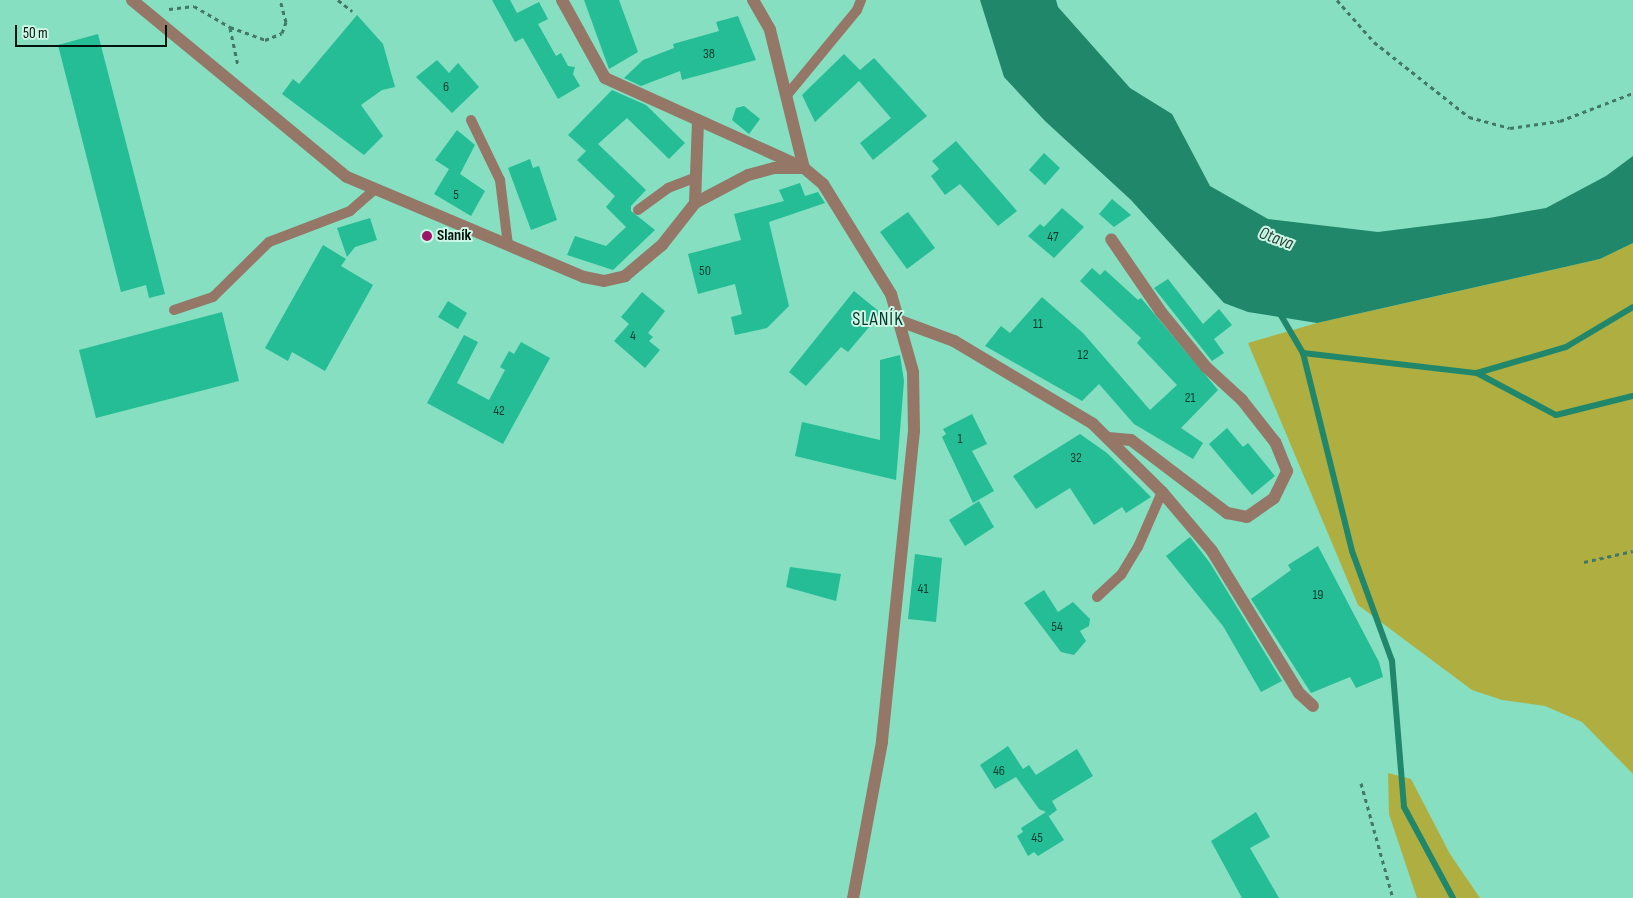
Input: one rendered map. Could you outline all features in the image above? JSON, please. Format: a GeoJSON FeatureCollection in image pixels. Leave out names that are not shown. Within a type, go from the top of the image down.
{"type":"FeatureCollection","features":[{"type":"Feature","properties":{"kind":"street"},"geometry":{"type":"LineString","coordinates":[[132,0],[347,177],[584,277],[611,279],[625,276],[662,245],[694,203],[748,175],[774,168],[804,168]]}},
{"type":"Feature","properties":{"kind":"street"},"geometry":{"type":"LineString","coordinates":[[562,0],[605,78],[804,168],[824,184],[891,294],[900,321],[913,372],[914,431],[882,742],[853,898]]}},
{"type":"Feature","properties":{"kind":"street"},"geometry":{"type":"LineString","coordinates":[[754,0],[770,30],[804,168]]}},
{"type":"Feature","properties":{"kind":"street"},"geometry":{"type":"LineString","coordinates":[[694,203],[698,120]]}},
{"type":"Feature","properties":{"kind":"street"},"geometry":{"type":"LineString","coordinates":[[1108,438],[1131,440],[1234,514],[1247,517],[1274,498],[1287,471],[1270,435],[1242,400],[1206,367],[1167,319],[1111,239]]}},
{"type":"Feature","properties":{"kind":"street"},"geometry":{"type":"LineString","coordinates":[[900,321],[954,341],[1093,424],[1162,492],[1212,551],[1299,694],[1313,706]]}},
{"type":"Feature","properties":{"kind":"lane"},"geometry":{"type":"LineString","coordinates":[[787,95],[857,10],[861,0]]}},
{"type":"Feature","properties":{"kind":"lane"},"geometry":{"type":"LineString","coordinates":[[471,120],[500,180],[508,245]]}},
{"type":"Feature","properties":{"kind":"lane"},"geometry":{"type":"LineString","coordinates":[[638,210],[668,188],[696,176]]}},
{"type":"Feature","properties":{"kind":"lane"},"geometry":{"type":"LineString","coordinates":[[174,310],[213,297],[269,242],[350,211],[375,189]]}},
{"type":"Feature","properties":{"kind":"lane"},"geometry":{"type":"LineString","coordinates":[[1097,596],[1130,561],[1162,492]]}},
{"type":"Feature","properties":{"kind":"path"},"geometry":{"type":"LineString","coordinates":[[145,11],[194,6],[230,27],[265,40],[282,33],[286,22],[280,0]]}},
{"type":"Feature","properties":{"kind":"path"},"geometry":{"type":"LineString","coordinates":[[338,0],[352,10]]}},
{"type":"Feature","properties":{"kind":"path"},"geometry":{"type":"LineString","coordinates":[[1337,0],[1374,42],[1469,117],[1510,128],[1560,121],[1633,93]]}},
{"type":"Feature","properties":{"kind":"path"},"geometry":{"type":"LineString","coordinates":[[230,27],[243,92]]}},
{"type":"Feature","properties":{"kind":"path"},"geometry":{"type":"LineString","coordinates":[[1584,562],[1633,551]]}},
{"type":"Feature","properties":{"kind":"path"},"geometry":{"type":"LineString","coordinates":[[1361,783],[1392,898]]}},
{"type":"Feature","properties":{"kind":"shaded area"},"geometry":{"type":"Polygon","coordinates":[[[1633,243],[1633,774],[1582,722],[1545,706],[1502,700],[1472,690],[1358,605],[1248,343],[1317,323],[1600,259],[1633,243]]]}},
{"type":"Feature","properties":{"kind":"shaded area"},"geometry":{"type":"Polygon","coordinates":[[[1388,773],[1411,779],[1450,854],[1480,898],[1417,898],[1389,814],[1388,773]]]}},
{"type":"Feature","properties":{"kind":"water","name":"Otava"},"geometry":{"type":"Polygon","coordinates":[[[980,0],[1056,0],[1058,7],[1130,88],[1172,114],[1210,186],[1268,219],[1378,232],[1489,218],[1546,208],[1606,176],[1633,156],[1633,243],[1600,259],[1317,323],[1248,312],[1224,303],[1131,200],[1045,121],[1004,77],[980,0]]]}},
{"type":"Feature","properties":{"kind":"building"},"geometry":{"type":"Polygon","coordinates":[[[492,0],[510,0],[517,13],[539,2],[548,19],[538,24],[556,56],[561,53],[568,66],[575,67],[573,74],[580,86],[558,99],[523,38],[515,42],[492,0]]]}},
{"type":"Feature","properties":{"kind":"building"},"geometry":{"type":"Polygon","coordinates":[[[584,0],[619,0],[638,52],[609,69],[584,0]]]}},
{"type":"Feature","properties":{"kind":"building"},"geometry":{"type":"Polygon","coordinates":[[[357,15],[383,44],[395,87],[382,90],[361,105],[383,136],[364,155],[282,94],[293,79],[299,84],[357,15]]]}},
{"type":"Feature","properties":{"kind":"building"},"geometry":{"type":"Polygon","coordinates":[[[738,16],[756,60],[682,80],[680,71],[641,86],[624,78],[643,60],[674,48],[673,44],[719,31],[716,22],[738,16]]]}},
{"type":"Feature","properties":{"kind":"building"},"geometry":{"type":"Polygon","coordinates":[[[98,34],[165,294],[149,298],[146,285],[121,292],[58,45],[98,34]]]}},
{"type":"Feature","properties":{"kind":"building"},"geometry":{"type":"Polygon","coordinates":[[[844,54],[860,70],[874,58],[927,116],[873,160],[860,143],[891,118],[859,81],[815,122],[802,95],[844,54]]]}},
{"type":"Feature","properties":{"kind":"building"},"geometry":{"type":"Polygon","coordinates":[[[437,60],[449,73],[458,63],[479,87],[452,113],[416,77],[437,60]]]}},
{"type":"Feature","properties":{"kind":"building"},"geometry":{"type":"Polygon","coordinates":[[[612,90],[646,105],[685,143],[669,159],[627,118],[598,144],[646,190],[631,206],[631,211],[655,230],[613,270],[567,255],[575,236],[606,246],[626,227],[606,207],[615,196],[577,160],[586,151],[568,135],[612,90]]]}},
{"type":"Feature","properties":{"kind":"building"},"geometry":{"type":"Polygon","coordinates":[[[744,106],[760,119],[749,134],[732,120],[736,108],[744,106]]]}},
{"type":"Feature","properties":{"kind":"building"},"geometry":{"type":"Polygon","coordinates":[[[457,130],[475,145],[460,174],[485,191],[471,216],[434,194],[449,169],[435,160],[457,130]]]}},
{"type":"Feature","properties":{"kind":"building"},"geometry":{"type":"Polygon","coordinates":[[[956,141],[1017,211],[998,226],[960,184],[945,195],[931,176],[939,169],[932,161],[956,141]]]}},
{"type":"Feature","properties":{"kind":"building"},"geometry":{"type":"Polygon","coordinates":[[[1044,153],[1060,168],[1045,185],[1029,170],[1044,153]]]}},
{"type":"Feature","properties":{"kind":"building"},"geometry":{"type":"Polygon","coordinates":[[[530,159],[533,168],[539,166],[557,220],[531,230],[508,168],[530,159]]]}},
{"type":"Feature","properties":{"kind":"building"},"geometry":{"type":"Polygon","coordinates":[[[800,183],[805,196],[818,192],[825,203],[769,222],[789,306],[767,328],[735,335],[731,317],[742,314],[735,284],[698,294],[688,254],[741,240],[734,214],[784,201],[779,190],[800,183]]]}},
{"type":"Feature","properties":{"kind":"building"},"geometry":{"type":"Polygon","coordinates":[[[1112,199],[1131,215],[1114,227],[1099,214],[1112,199]]]}},
{"type":"Feature","properties":{"kind":"building"},"geometry":{"type":"Polygon","coordinates":[[[1062,208],[1084,227],[1054,258],[1028,236],[1040,224],[1044,227],[1062,208]]]}},
{"type":"Feature","properties":{"kind":"building"},"geometry":{"type":"Polygon","coordinates":[[[908,212],[935,248],[907,269],[880,232],[908,212]]]}},
{"type":"Feature","properties":{"kind":"building"},"geometry":{"type":"Polygon","coordinates":[[[370,218],[377,240],[355,247],[347,257],[337,228],[370,218]]]}},
{"type":"Feature","properties":{"kind":"building"},"geometry":{"type":"Polygon","coordinates":[[[323,245],[346,259],[341,266],[373,285],[325,371],[292,352],[288,361],[265,348],[323,245]]]}},
{"type":"Feature","properties":{"kind":"building"},"geometry":{"type":"Polygon","coordinates":[[[1092,268],[1100,275],[1105,270],[1138,300],[1141,298],[1218,390],[1181,428],[1203,443],[1193,459],[1134,424],[1099,384],[1082,401],[985,346],[1001,326],[1010,333],[1042,297],[1083,333],[1150,410],[1177,385],[1137,343],[1141,338],[1080,281],[1092,268]]]}},
{"type":"Feature","properties":{"kind":"building"},"geometry":{"type":"Polygon","coordinates":[[[1168,279],[1203,324],[1219,309],[1232,325],[1214,339],[1224,353],[1212,361],[1154,288],[1168,279]]]}},
{"type":"Feature","properties":{"kind":"building"},"geometry":{"type":"Polygon","coordinates":[[[854,291],[881,313],[848,352],[841,347],[806,386],[789,372],[854,291]]]}},
{"type":"Feature","properties":{"kind":"building"},"geometry":{"type":"Polygon","coordinates":[[[642,292],[665,311],[648,333],[653,337],[649,341],[660,350],[645,368],[614,341],[629,324],[621,317],[642,292]]]}},
{"type":"Feature","properties":{"kind":"building"},"geometry":{"type":"Polygon","coordinates":[[[448,301],[467,313],[458,329],[438,317],[448,301]]]}},
{"type":"Feature","properties":{"kind":"building"},"geometry":{"type":"Polygon","coordinates":[[[222,312],[239,381],[96,418],[79,350],[222,312]]]}},
{"type":"Feature","properties":{"kind":"building"},"geometry":{"type":"Polygon","coordinates":[[[464,335],[478,342],[457,383],[489,400],[505,370],[500,367],[509,351],[514,354],[521,342],[550,358],[503,444],[427,403],[464,335]]]}},
{"type":"Feature","properties":{"kind":"building"},"geometry":{"type":"Polygon","coordinates":[[[900,355],[904,381],[896,480],[795,456],[802,422],[880,440],[880,360],[900,355]]]}},
{"type":"Feature","properties":{"kind":"building"},"geometry":{"type":"Polygon","coordinates":[[[972,414],[987,444],[972,451],[994,491],[973,503],[942,437],[946,434],[943,429],[972,414]]]}},
{"type":"Feature","properties":{"kind":"building"},"geometry":{"type":"Polygon","coordinates":[[[1227,428],[1243,447],[1248,443],[1275,476],[1252,495],[1209,444],[1227,428]]]}},
{"type":"Feature","properties":{"kind":"building"},"geometry":{"type":"Polygon","coordinates":[[[1080,434],[1107,453],[1151,497],[1126,513],[1122,507],[1094,525],[1070,488],[1036,509],[1013,476],[1080,434]]]}},
{"type":"Feature","properties":{"kind":"building"},"geometry":{"type":"Polygon","coordinates":[[[979,501],[994,527],[965,546],[949,520],[979,501]]]}},
{"type":"Feature","properties":{"kind":"building"},"geometry":{"type":"Polygon","coordinates":[[[1190,537],[1210,563],[1282,681],[1261,692],[1223,626],[1166,556],[1190,537]]]}},
{"type":"Feature","properties":{"kind":"building"},"geometry":{"type":"Polygon","coordinates":[[[1318,546],[1379,662],[1383,677],[1356,688],[1350,677],[1311,693],[1251,599],[1291,570],[1288,565],[1318,546]]]}},
{"type":"Feature","properties":{"kind":"building"},"geometry":{"type":"Polygon","coordinates":[[[915,554],[942,558],[936,622],[908,619],[915,554]]]}},
{"type":"Feature","properties":{"kind":"building"},"geometry":{"type":"Polygon","coordinates":[[[790,567],[841,574],[836,601],[786,587],[790,567]]]}},
{"type":"Feature","properties":{"kind":"building"},"geometry":{"type":"Polygon","coordinates":[[[1044,590],[1058,612],[1073,602],[1090,619],[1089,626],[1080,631],[1086,641],[1074,655],[1061,652],[1024,603],[1044,590]]]}},
{"type":"Feature","properties":{"kind":"building"},"geometry":{"type":"Polygon","coordinates":[[[1008,746],[1023,769],[1029,765],[1036,775],[1077,749],[1093,776],[1052,801],[1057,810],[1049,816],[1046,812],[1039,809],[1016,777],[995,789],[980,765],[1008,746]]]}},
{"type":"Feature","properties":{"kind":"building"},"geometry":{"type":"Polygon","coordinates":[[[1046,812],[1064,840],[1038,856],[1034,852],[1028,856],[1017,836],[1023,832],[1021,828],[1046,812]]]}},
{"type":"Feature","properties":{"kind":"building"},"geometry":{"type":"Polygon","coordinates":[[[1256,812],[1270,837],[1250,848],[1279,898],[1242,898],[1211,841],[1256,812]]]}},
{"type":"Feature","properties":{"kind":"waterway"},"geometry":{"type":"LineString","coordinates":[[1303,353],[1477,373],[1566,347],[1633,307]]}},
{"type":"Feature","properties":{"kind":"waterway"},"geometry":{"type":"LineString","coordinates":[[1279,312],[1303,353],[1352,551],[1392,661],[1404,807],[1453,898]]}},
{"type":"Feature","properties":{"kind":"waterway"},"geometry":{"type":"LineString","coordinates":[[1477,373],[1556,415],[1633,396]]}},
{"type":"Feature","properties":{"kind":"place","name":"Slaník"},"geometry":{"type":"Point","coordinates":[427,236]}},
{"type":"Feature","properties":{"kind":"district","name":"SLANÍK"},"geometry":{"type":"Point","coordinates":[878,320]}}]}
